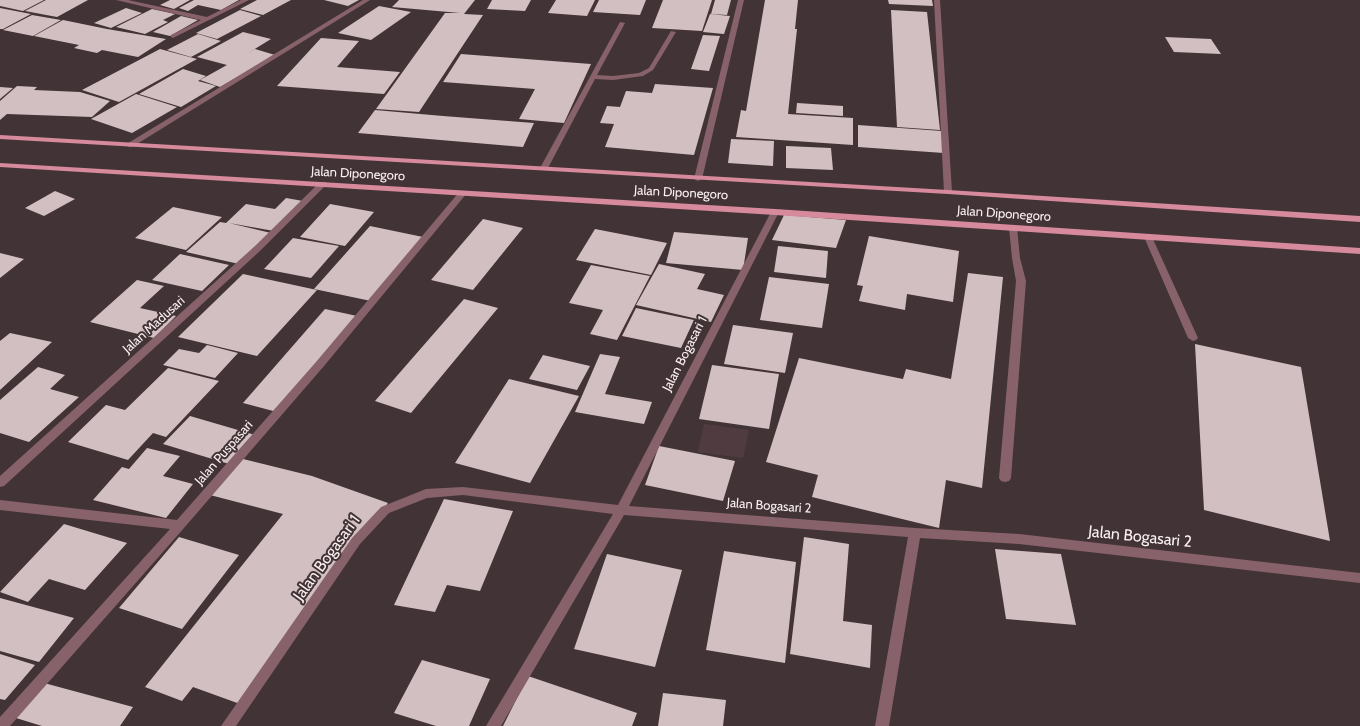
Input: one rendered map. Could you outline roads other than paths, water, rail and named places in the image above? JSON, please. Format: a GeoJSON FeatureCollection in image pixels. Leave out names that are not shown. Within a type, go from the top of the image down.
{"type":"FeatureCollection","features":[{"type":"Feature","properties":{"kind":"main road","name":"Jalan Diponegoro"},"geometry":{"type":"LineString","coordinates":[[0,137],[544,168],[698,179],[948,192],[1360,219]]}},
{"type":"Feature","properties":{"kind":"main road","name":"Jalan Diponegoro"},"geometry":{"type":"LineString","coordinates":[[0,165],[775,212],[1360,251]]}},
{"type":"Feature","properties":{"kind":"street"},"geometry":{"type":"LineString","coordinates":[[119,0],[207,19]]}},
{"type":"Feature","properties":{"kind":"street"},"geometry":{"type":"LineString","coordinates":[[173,36],[246,0]]}},
{"type":"Feature","properties":{"kind":"street"},"geometry":{"type":"LineString","coordinates":[[129,145],[367,0]]}},
{"type":"Feature","properties":{"kind":"street"},"geometry":{"type":"LineString","coordinates":[[698,179],[741,0]]}},
{"type":"Feature","properties":{"kind":"street"},"geometry":{"type":"LineString","coordinates":[[937,0],[948,192]]}},
{"type":"Feature","properties":{"kind":"street"},"geometry":{"type":"LineString","coordinates":[[544,168],[622,23]]}},
{"type":"Feature","properties":{"kind":"street"},"geometry":{"type":"LineString","coordinates":[[593,77],[613,78],[641,75],[651,69],[672,32]]}},
{"type":"Feature","properties":{"kind":"street","name":"Jalan Madusari"},"geometry":{"type":"LineString","coordinates":[[0,482],[258,248],[323,184]]}},
{"type":"Feature","properties":{"kind":"street","name":"Jalan Puspasari"},"geometry":{"type":"LineString","coordinates":[[1,726],[180,525],[320,364],[463,193]]}},
{"type":"Feature","properties":{"kind":"street","name":"Jalan Bogasari 1"},"geometry":{"type":"LineString","coordinates":[[493,726],[621,510],[775,212]]}},
{"type":"Feature","properties":{"kind":"street"},"geometry":{"type":"LineString","coordinates":[[1005,478],[1021,281],[1016,258],[1013,228]]}},
{"type":"Feature","properties":{"kind":"street"},"geometry":{"type":"LineString","coordinates":[[1148,237],[1193,338]]}},
{"type":"Feature","properties":{"kind":"street","name":"Jalan Bogasari 1"},"geometry":{"type":"LineString","coordinates":[[228,726],[356,540],[384,510],[426,494],[463,491],[621,510]]}},
{"type":"Feature","properties":{"kind":"street"},"geometry":{"type":"LineString","coordinates":[[0,505],[180,525]]}},
{"type":"Feature","properties":{"kind":"street","name":"Jalan Bogasari 2"},"geometry":{"type":"LineString","coordinates":[[621,510],[915,533],[1019,539],[1360,578]]}},
{"type":"Feature","properties":{"kind":"street"},"geometry":{"type":"LineString","coordinates":[[882,726],[915,533]]}}]}
